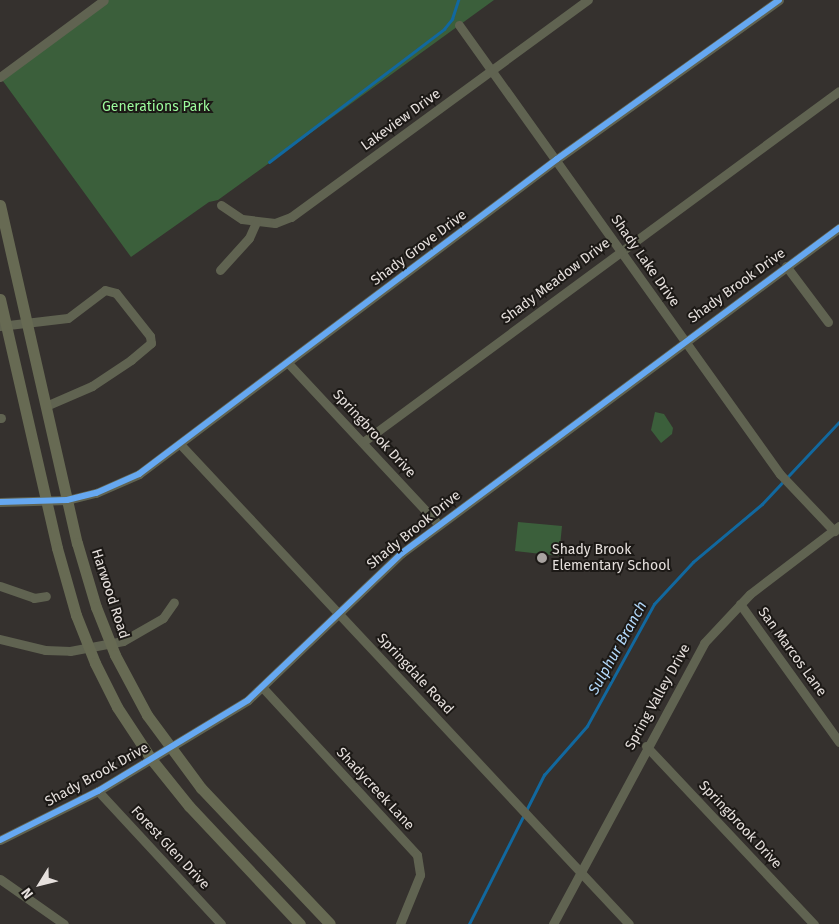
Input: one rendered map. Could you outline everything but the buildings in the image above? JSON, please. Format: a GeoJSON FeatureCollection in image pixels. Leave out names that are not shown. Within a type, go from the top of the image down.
{"type":"FeatureCollection","features":[{"type":"Feature","properties":{"kind":"main road","name":"Harwood Road"},"geometry":{"type":"LineString","coordinates":[[0,205],[88,584],[110,644],[147,715],[170,749],[229,820],[330,924]]}},
{"type":"Feature","properties":{"kind":"main road"},"geometry":{"type":"LineString","coordinates":[[0,299],[3,325],[68,591],[88,648],[117,707],[152,760],[189,806],[300,924]]}},
{"type":"Feature","properties":{"kind":"street"},"geometry":{"type":"LineString","coordinates":[[0,77],[104,0]]}},
{"type":"Feature","properties":{"kind":"street","name":"Lakeview Drive"},"geometry":{"type":"LineString","coordinates":[[221,205],[234,216],[256,222],[275,223],[291,217],[588,0]]}},
{"type":"Feature","properties":{"kind":"street","name":"Shady Grove Drive"},"geometry":{"type":"LineString","coordinates":[[0,502],[67,500],[96,493],[139,474],[557,159],[779,0]]}},
{"type":"Feature","properties":{"kind":"street","name":"Shady Lake Drive"},"geometry":{"type":"LineString","coordinates":[[459,25],[493,69],[780,474],[796,494],[836,528]]}},
{"type":"Feature","properties":{"kind":"street","name":"Shady Meadow Drive"},"geometry":{"type":"LineString","coordinates":[[363,442],[621,249],[839,91]]}},
{"type":"Feature","properties":{"kind":"street"},"geometry":{"type":"LineString","coordinates":[[220,270],[249,238],[256,222]]}},
{"type":"Feature","properties":{"kind":"street","name":"Shady Brook Drive"},"geometry":{"type":"LineString","coordinates":[[0,840],[98,791],[152,760],[263,688],[340,614],[382,570],[684,340],[839,228]]}},
{"type":"Feature","properties":{"kind":"street"},"geometry":{"type":"LineString","coordinates":[[786,266],[828,322]]}},
{"type":"Feature","properties":{"kind":"street"},"geometry":{"type":"LineString","coordinates":[[3,325],[27,320],[68,318],[106,290],[116,293],[150,336],[151,343],[131,360],[92,386],[46,406]]}},
{"type":"Feature","properties":{"kind":"street","name":"Springbrook Drive"},"geometry":{"type":"LineString","coordinates":[[288,363],[439,525]]}},
{"type":"Feature","properties":{"kind":"street","name":"Springdale Road"},"geometry":{"type":"LineString","coordinates":[[180,444],[630,924]]}},
{"type":"Feature","properties":{"kind":"street","name":"Spring Valley Drive"},"geometry":{"type":"LineString","coordinates":[[553,924],[579,870],[704,643],[740,604],[836,528]]}},
{"type":"Feature","properties":{"kind":"street"},"geometry":{"type":"LineString","coordinates":[[0,586],[34,598],[46,596]]}},
{"type":"Feature","properties":{"kind":"street"},"geometry":{"type":"LineString","coordinates":[[0,639],[45,650],[88,648],[123,642],[163,618],[174,602]]}},
{"type":"Feature","properties":{"kind":"street","name":"San Marcos Lane"},"geometry":{"type":"LineString","coordinates":[[740,604],[839,742]]}},
{"type":"Feature","properties":{"kind":"street","name":"Shadycreek Lane"},"geometry":{"type":"LineString","coordinates":[[263,688],[418,855],[420,875],[400,924]]}},
{"type":"Feature","properties":{"kind":"street","name":"Springbrook Drive"},"geometry":{"type":"LineString","coordinates":[[646,746],[814,924]]}},
{"type":"Feature","properties":{"kind":"street","name":"Forest Glen Drive"},"geometry":{"type":"LineString","coordinates":[[98,791],[221,924]]}},
{"type":"Feature","properties":{"kind":"street"},"geometry":{"type":"LineString","coordinates":[[0,879],[64,924]]}},
{"type":"Feature","properties":{"kind":"green space","name":"Generations Park"},"geometry":{"type":"Polygon","coordinates":[[[104,0],[494,0],[218,200],[209,202],[131,257],[0,77],[104,0]]]}},
{"type":"Feature","properties":{"kind":"green space"},"geometry":{"type":"Polygon","coordinates":[[[655,412],[664,414],[673,428],[672,434],[661,443],[651,430],[655,412]]]}},
{"type":"Feature","properties":{"kind":"green space"},"geometry":{"type":"Polygon","coordinates":[[[518,522],[562,526],[559,556],[515,551],[518,522]]]}},
{"type":"Feature","properties":{"kind":"waterway"},"geometry":{"type":"LineString","coordinates":[[269,162],[444,29],[452,19],[458,0]]}},
{"type":"Feature","properties":{"kind":"waterway","name":"Sulphur Branch"},"geometry":{"type":"LineString","coordinates":[[469,924],[544,775],[587,726],[654,604],[693,562],[762,504],[839,422]]}},
{"type":"Feature","properties":{"kind":"cycle path"},"geometry":{"type":"LineString","coordinates":[[0,502],[67,500],[96,493],[139,474],[557,159],[779,0]]}},
{"type":"Feature","properties":{"kind":"cycle path"},"geometry":{"type":"LineString","coordinates":[[0,840],[98,791],[248,700],[402,553],[839,228]]}},
{"type":"Feature","properties":{"kind":"place","name":"Shady Brook Elementary School"},"geometry":{"type":"Point","coordinates":[542,558]}}]}
